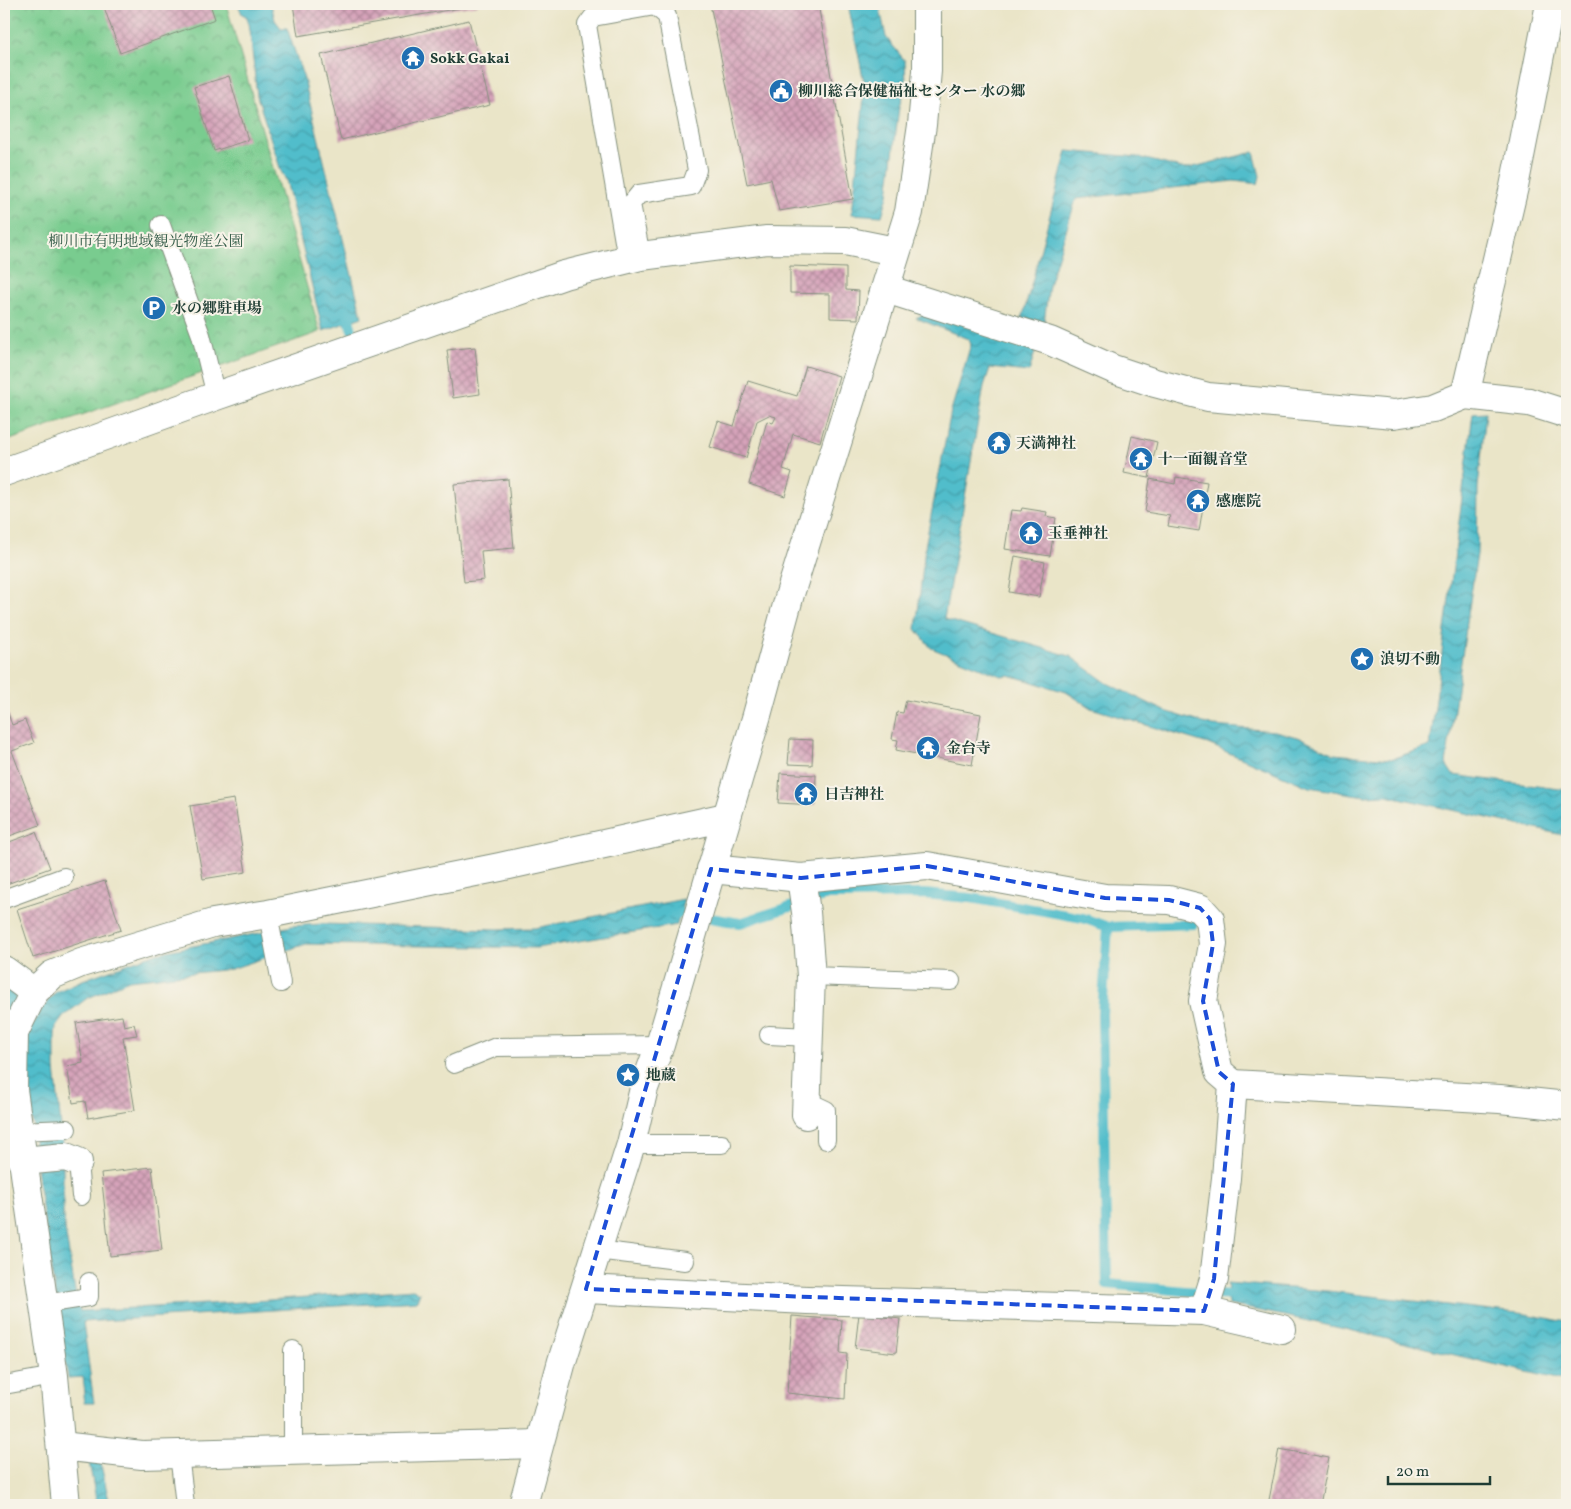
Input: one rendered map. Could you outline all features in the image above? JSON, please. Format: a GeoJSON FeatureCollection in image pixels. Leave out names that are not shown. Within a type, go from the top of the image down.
{"type":"FeatureCollection","features":[{"type":"Feature","properties":{"kind":"street"},"geometry":{"type":"LineString","coordinates":[[523,1505],[562,1362],[631,1144],[644,1088],[660,1045],[757,715],[790,594],[886,290],[895,251],[909,212],[922,125],[927,71],[927,4]]}},
{"type":"Feature","properties":{"kind":"street"},"geometry":{"type":"LineString","coordinates":[[1465,395],[1514,187],[1550,4]]}},
{"type":"Feature","properties":{"kind":"street"},"geometry":{"type":"LineString","coordinates":[[4,472],[564,275],[634,257],[767,240],[845,241],[895,251]]}},
{"type":"Feature","properties":{"kind":"street"},"geometry":{"type":"LineString","coordinates":[[886,290],[1050,340],[1113,369],[1208,397],[1394,414],[1433,408],[1465,395],[1529,402],[1567,414]]}},
{"type":"Feature","properties":{"kind":"street"},"geometry":{"type":"LineString","coordinates":[[66,1505],[54,1376],[54,1303],[28,1160],[17,1132],[9,1032],[34,992],[52,975],[81,963],[213,924],[269,919],[726,817]]}},
{"type":"Feature","properties":{"kind":"street"},"geometry":{"type":"LineString","coordinates":[[711,870],[803,893],[927,866],[1105,898],[1169,900],[1200,908],[1210,920],[1213,944],[1203,1001],[1219,1072],[1233,1084],[1500,1099],[1567,1106]]}},
{"type":"Feature","properties":{"kind":"street"},"geometry":{"type":"LineString","coordinates":[[803,893],[811,976],[807,1108]]}},
{"type":"Feature","properties":{"kind":"street"},"geometry":{"type":"LineString","coordinates":[[4,970],[34,992]]}},
{"type":"Feature","properties":{"kind":"street"},"geometry":{"type":"LineString","coordinates":[[1204,1311],[1214,1279],[1226,1178],[1233,1084]]}},
{"type":"Feature","properties":{"kind":"street"},"geometry":{"type":"LineString","coordinates":[[28,1160],[72,1160]]}},
{"type":"Feature","properties":{"kind":"street"},"geometry":{"type":"LineString","coordinates":[[586,1289],[807,1300],[1204,1311],[1282,1329]]}},
{"type":"Feature","properties":{"kind":"street"},"geometry":{"type":"LineString","coordinates":[[61,1446],[142,1455],[539,1444]]}},
{"type":"Feature","properties":{"kind":"lane"},"geometry":{"type":"LineString","coordinates":[[655,6],[667,16],[697,170],[691,186],[639,194],[631,204],[634,257],[587,25],[594,17],[655,6]]}},
{"type":"Feature","properties":{"kind":"lane"},"geometry":{"type":"LineString","coordinates":[[161,225],[201,334],[216,396]]}},
{"type":"Feature","properties":{"kind":"lane"},"geometry":{"type":"LineString","coordinates":[[4,899],[64,876]]}},
{"type":"Feature","properties":{"kind":"lane"},"geometry":{"type":"LineString","coordinates":[[269,919],[280,976]]}},
{"type":"Feature","properties":{"kind":"lane"},"geometry":{"type":"LineString","coordinates":[[811,976],[952,981]]}},
{"type":"Feature","properties":{"kind":"lane"},"geometry":{"type":"LineString","coordinates":[[770,1035],[809,1037]]}},
{"type":"Feature","properties":{"kind":"lane"},"geometry":{"type":"LineString","coordinates":[[454,1064],[496,1047],[660,1045]]}},
{"type":"Feature","properties":{"kind":"lane"},"geometry":{"type":"LineString","coordinates":[[807,1108],[826,1110],[826,1140]]}},
{"type":"Feature","properties":{"kind":"lane"},"geometry":{"type":"LineString","coordinates":[[17,1132],[67,1129]]}},
{"type":"Feature","properties":{"kind":"lane"},"geometry":{"type":"LineString","coordinates":[[631,1144],[722,1144]]}},
{"type":"Feature","properties":{"kind":"lane"},"geometry":{"type":"LineString","coordinates":[[72,1160],[81,1196]]}},
{"type":"Feature","properties":{"kind":"lane"},"geometry":{"type":"LineString","coordinates":[[597,1250],[685,1260]]}},
{"type":"Feature","properties":{"kind":"lane"},"geometry":{"type":"LineString","coordinates":[[54,1303],[89,1297],[89,1282]]}},
{"type":"Feature","properties":{"kind":"lane"},"geometry":{"type":"LineString","coordinates":[[293,1350],[294,1451]]}},
{"type":"Feature","properties":{"kind":"lane"},"geometry":{"type":"LineString","coordinates":[[4,1385],[54,1376]]}},
{"type":"Feature","properties":{"kind":"lane"},"geometry":{"type":"LineString","coordinates":[[179,1454],[185,1505]]}},
{"type":"Feature","properties":{"kind":"highlighted area"},"geometry":{"type":"Polygon","coordinates":[[[927,866],[1105,898],[1169,900],[1200,908],[1210,919],[1213,944],[1203,1001],[1219,1072],[1233,1084],[1214,1279],[1204,1311],[586,1289],[711,869],[801,878],[927,866]]]}},
{"type":"Feature","properties":{"kind":"green space","name":"柳川市有明地域観光物産公園"},"geometry":{"type":"Polygon","coordinates":[[[4,4],[226,4],[320,332],[4,442],[4,4]]]}},
{"type":"Feature","properties":{"kind":"water"},"geometry":{"type":"Polygon","coordinates":[[[238,4],[271,4],[275,20],[281,28],[287,28],[304,79],[362,317],[323,331],[286,180],[281,171],[257,96],[249,23],[246,16],[242,14],[238,4]]]}},
{"type":"Feature","properties":{"kind":"water"},"geometry":{"type":"Polygon","coordinates":[[[848,4],[879,4],[886,37],[905,61],[906,84],[899,107],[888,195],[882,216],[852,214],[865,87],[848,4]]]}},
{"type":"Feature","properties":{"kind":"water"},"geometry":{"type":"Polygon","coordinates":[[[1067,151],[1138,157],[1185,169],[1254,152],[1260,176],[1258,184],[1234,181],[1076,199],[1049,285],[1044,322],[1029,372],[990,368],[984,386],[944,619],[1070,656],[1107,683],[1165,711],[1213,726],[1275,731],[1304,739],[1334,754],[1391,759],[1430,746],[1473,413],[1486,412],[1478,487],[1477,554],[1446,764],[1453,775],[1567,790],[1567,836],[1386,795],[1365,796],[1309,787],[1208,744],[1091,708],[1066,692],[1009,675],[1001,676],[931,648],[916,629],[925,547],[951,411],[971,344],[968,339],[916,318],[929,311],[1010,341],[1023,316],[1067,151]]]}},
{"type":"Feature","properties":{"kind":"water"},"geometry":{"type":"Polygon","coordinates":[[[684,899],[677,925],[536,948],[306,944],[231,969],[129,980],[86,999],[64,1016],[56,1027],[55,1036],[55,1068],[63,1147],[63,1217],[80,1311],[242,1302],[413,1289],[420,1293],[417,1301],[83,1322],[94,1403],[84,1403],[83,1377],[68,1378],[34,1154],[34,1127],[26,1103],[26,1037],[43,1007],[56,992],[80,981],[157,953],[292,926],[323,924],[498,929],[535,928],[684,899]]]}},
{"type":"Feature","properties":{"kind":"water"},"geometry":{"type":"Polygon","coordinates":[[[4,984],[15,991],[17,1013],[12,1023],[4,1021],[4,984]]]}},
{"type":"Feature","properties":{"kind":"water"},"geometry":{"type":"Polygon","coordinates":[[[1227,1283],[1328,1291],[1526,1314],[1567,1322],[1567,1381],[1272,1313],[1229,1305],[1227,1283]]]}},
{"type":"Feature","properties":{"kind":"water"},"geometry":{"type":"Polygon","coordinates":[[[88,1456],[99,1456],[110,1505],[97,1505],[88,1456]]]}},
{"type":"Feature","properties":{"kind":"building"},"geometry":{"type":"Polygon","coordinates":[[[103,4],[210,4],[215,19],[120,53],[103,4]]]}},
{"type":"Feature","properties":{"kind":"building"},"geometry":{"type":"Polygon","coordinates":[[[293,4],[478,4],[478,5],[298,36],[293,4]]]}},
{"type":"Feature","properties":{"kind":"building","name":"柳川総合保健福祉センター 水の郷"},"geometry":{"type":"Polygon","coordinates":[[[710,4],[818,4],[853,199],[779,211],[771,179],[747,184],[710,4]]]}},
{"type":"Feature","properties":{"kind":"building"},"geometry":{"type":"Polygon","coordinates":[[[469,20],[490,105],[341,140],[321,55],[469,20]]]}},
{"type":"Feature","properties":{"kind":"building"},"geometry":{"type":"Polygon","coordinates":[[[229,76],[248,140],[214,151],[194,87],[229,76]]]}},
{"type":"Feature","properties":{"kind":"building"},"geometry":{"type":"Polygon","coordinates":[[[790,266],[846,268],[846,290],[859,291],[858,319],[830,318],[830,294],[790,293],[790,266]]]}},
{"type":"Feature","properties":{"kind":"building"},"geometry":{"type":"Polygon","coordinates":[[[475,347],[480,394],[453,398],[447,350],[475,347]]]}},
{"type":"Feature","properties":{"kind":"building"},"geometry":{"type":"Polygon","coordinates":[[[806,366],[839,376],[820,442],[793,434],[783,469],[792,472],[785,496],[749,484],[767,421],[773,423],[776,417],[769,415],[757,421],[746,458],[710,447],[718,421],[734,426],[748,381],[797,396],[806,366]]]}},
{"type":"Feature","properties":{"kind":"building"},"geometry":{"type":"Polygon","coordinates":[[[994,434],[1007,437],[1004,452],[990,449],[994,434]]]}},
{"type":"Feature","properties":{"kind":"building"},"geometry":{"type":"Polygon","coordinates":[[[1132,436],[1157,442],[1149,478],[1124,473],[1132,436]]]}},
{"type":"Feature","properties":{"kind":"building"},"geometry":{"type":"Polygon","coordinates":[[[1176,477],[1207,482],[1199,531],[1168,526],[1170,516],[1145,512],[1150,479],[1175,484],[1176,477]]]}},
{"type":"Feature","properties":{"kind":"building"},"geometry":{"type":"Polygon","coordinates":[[[508,479],[514,548],[481,551],[484,580],[464,582],[454,484],[508,479]]]}},
{"type":"Feature","properties":{"kind":"building"},"geometry":{"type":"Polygon","coordinates":[[[1022,508],[1047,512],[1046,516],[1056,518],[1050,556],[1005,549],[1011,510],[1021,511],[1022,508]]]}},
{"type":"Feature","properties":{"kind":"building"},"geometry":{"type":"Polygon","coordinates":[[[1015,556],[1045,562],[1039,597],[1009,592],[1015,556]]]}},
{"type":"Feature","properties":{"kind":"building"},"geometry":{"type":"Polygon","coordinates":[[[906,700],[981,714],[972,765],[896,750],[898,740],[892,739],[897,712],[903,713],[906,700]]]}},
{"type":"Feature","properties":{"kind":"building"},"geometry":{"type":"Polygon","coordinates":[[[4,702],[12,725],[25,720],[34,743],[12,751],[40,825],[4,838],[4,702]]]}},
{"type":"Feature","properties":{"kind":"building"},"geometry":{"type":"Polygon","coordinates":[[[790,739],[813,740],[812,765],[788,764],[790,739]]]}},
{"type":"Feature","properties":{"kind":"building"},"geometry":{"type":"Polygon","coordinates":[[[780,773],[816,775],[815,805],[778,803],[780,773]]]}},
{"type":"Feature","properties":{"kind":"building"},"geometry":{"type":"Polygon","coordinates":[[[234,799],[246,872],[203,879],[190,806],[234,799]]]}},
{"type":"Feature","properties":{"kind":"building"},"geometry":{"type":"Polygon","coordinates":[[[36,832],[50,868],[4,885],[4,844],[36,832]]]}},
{"type":"Feature","properties":{"kind":"building"},"geometry":{"type":"Polygon","coordinates":[[[105,881],[121,930],[33,958],[17,909],[105,881]]]}},
{"type":"Feature","properties":{"kind":"building"},"geometry":{"type":"Polygon","coordinates":[[[122,1016],[124,1026],[134,1024],[137,1035],[123,1037],[135,1110],[88,1118],[85,1101],[73,1103],[67,1066],[83,1063],[76,1023],[122,1016]]]}},
{"type":"Feature","properties":{"kind":"building"},"geometry":{"type":"Polygon","coordinates":[[[152,1167],[162,1250],[110,1256],[101,1173],[152,1167]]]}},
{"type":"Feature","properties":{"kind":"building"},"geometry":{"type":"Polygon","coordinates":[[[859,1314],[900,1319],[896,1353],[855,1348],[859,1314]]]}},
{"type":"Feature","properties":{"kind":"building"},"geometry":{"type":"Polygon","coordinates":[[[792,1316],[842,1320],[840,1353],[847,1354],[845,1399],[787,1393],[792,1316]]]}},
{"type":"Feature","properties":{"kind":"building"},"geometry":{"type":"Polygon","coordinates":[[[1279,1449],[1329,1458],[1320,1505],[1268,1505],[1279,1449]]]}},
{"type":"Feature","properties":{"kind":"waterway"},"geometry":{"type":"LineString","coordinates":[[346,309],[352,330]]}},
{"type":"Feature","properties":{"kind":"waterway"},"geometry":{"type":"LineString","coordinates":[[667,913],[674,912],[740,923],[827,895],[923,894],[971,898],[1083,918],[1108,927],[1194,924]]}},
{"type":"Feature","properties":{"kind":"waterway"},"geometry":{"type":"LineString","coordinates":[[1108,927],[1102,1014],[1107,1284],[1241,1296]]}},
{"type":"Feature","properties":{"kind":"place","name":"Sokk Gakai"},"geometry":{"type":"Point","coordinates":[413,58]}},
{"type":"Feature","properties":{"kind":"place","name":"柳川総合保健福祉センター 水の郷"},"geometry":{"type":"Point","coordinates":[781,91]}},
{"type":"Feature","properties":{"kind":"place","name":"水の郷駐車場"},"geometry":{"type":"Point","coordinates":[154,308]}},
{"type":"Feature","properties":{"kind":"place","name":"天満神社"},"geometry":{"type":"Point","coordinates":[999,443]}},
{"type":"Feature","properties":{"kind":"place","name":"十一面観音堂"},"geometry":{"type":"Point","coordinates":[1141,459]}},
{"type":"Feature","properties":{"kind":"place","name":"感應院"},"geometry":{"type":"Point","coordinates":[1198,501]}},
{"type":"Feature","properties":{"kind":"place","name":"玉垂神社"},"geometry":{"type":"Point","coordinates":[1031,533]}},
{"type":"Feature","properties":{"kind":"place","name":"浪切不動"},"geometry":{"type":"Point","coordinates":[1362,659]}},
{"type":"Feature","properties":{"kind":"place","name":"金台寺"},"geometry":{"type":"Point","coordinates":[928,748]}},
{"type":"Feature","properties":{"kind":"place","name":"日吉神社"},"geometry":{"type":"Point","coordinates":[806,794]}},
{"type":"Feature","properties":{"kind":"place","name":"地蔵"},"geometry":{"type":"Point","coordinates":[628,1075]}}]}
